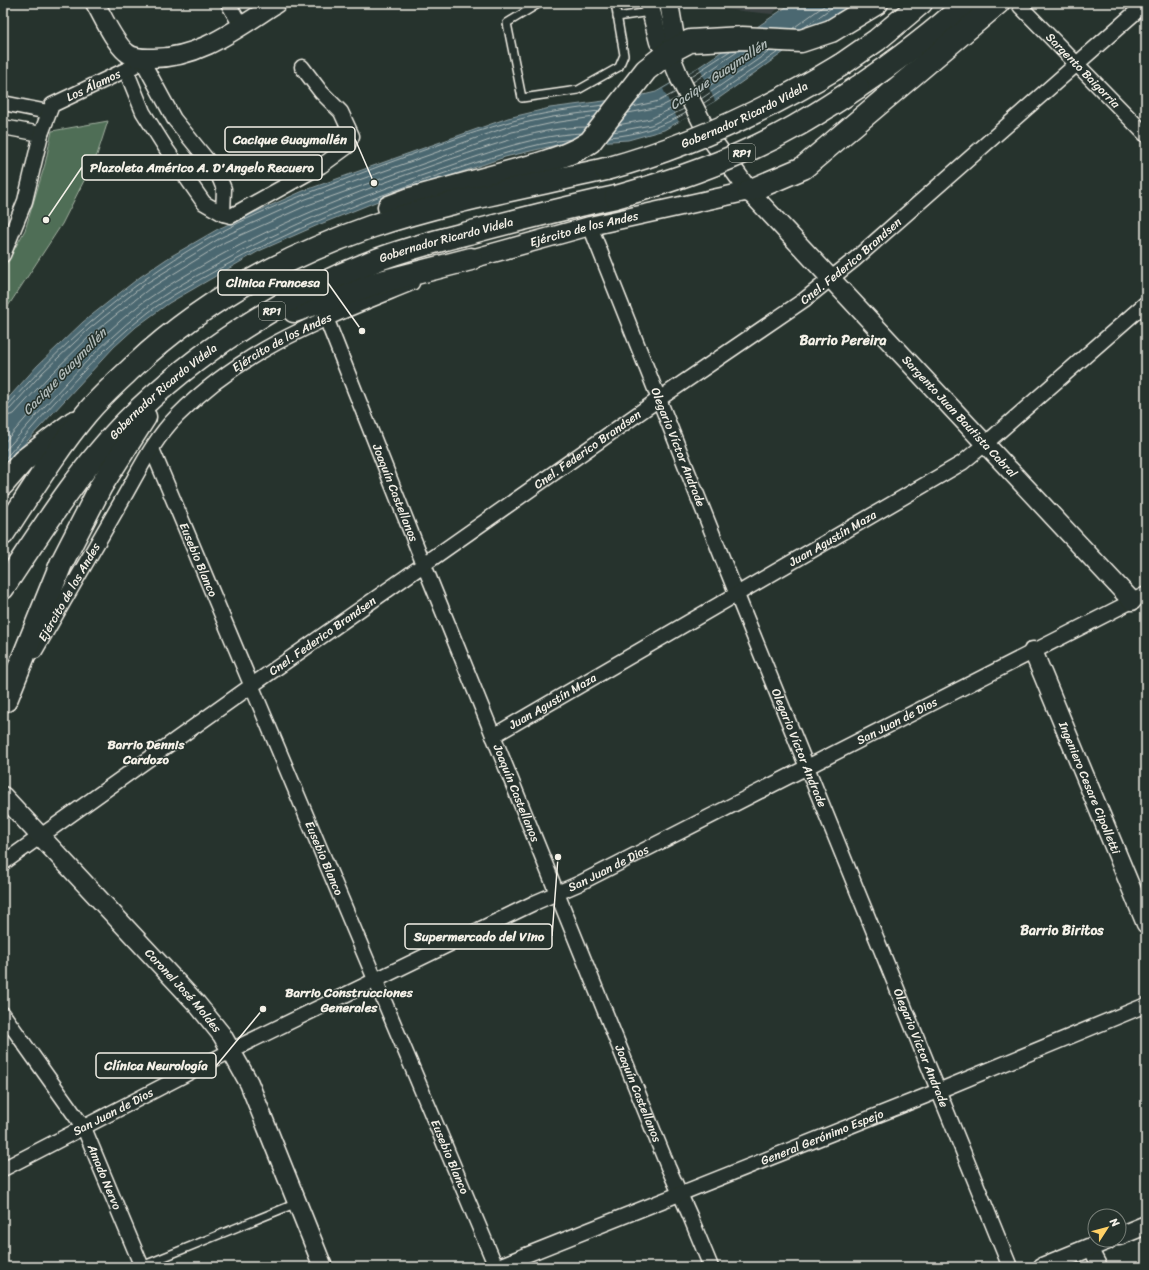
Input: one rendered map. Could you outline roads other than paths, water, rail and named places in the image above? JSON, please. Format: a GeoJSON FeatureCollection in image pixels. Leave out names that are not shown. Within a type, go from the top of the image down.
{"type":"FeatureCollection","features":[{"type":"Feature","properties":{"kind":"highway"},"geometry":{"type":"LineString","coordinates":[[299,256],[365,217],[410,199],[552,160],[576,150],[590,142],[646,70],[669,52],[690,41],[699,39],[742,38],[801,41],[831,31],[877,3]]}},
{"type":"Feature","properties":{"kind":"highway","name":"Gobernador Ricardo Videla"},"geometry":{"type":"LineString","coordinates":[[3,534],[88,412],[160,342],[194,316],[243,284],[334,240],[409,215],[606,169],[678,148],[725,128],[798,91],[841,65],[876,40],[921,3]]}},
{"type":"Feature","properties":{"kind":"highway","name":"Gobernador Ricardo Videla"},"geometry":{"type":"LineString","coordinates":[[3,588],[83,473],[126,422],[162,389],[227,339],[314,288],[374,261],[414,247],[616,197],[679,178],[740,154],[793,128],[903,57],[966,3]]}},
{"type":"Feature","properties":{"kind":"highway"},"geometry":{"type":"LineString","coordinates":[[748,191],[803,168],[998,3]]}},
{"type":"Feature","properties":{"kind":"highway"},"geometry":{"type":"LineString","coordinates":[[227,339],[297,310],[372,284],[471,259]]}},
{"type":"Feature","properties":{"kind":"highway"},"geometry":{"type":"LineString","coordinates":[[5,703],[61,564],[101,486],[162,389]]}},
{"type":"Feature","properties":{"kind":"highway"},"geometry":{"type":"LineString","coordinates":[[3,484],[23,461],[88,412]]}},
{"type":"Feature","properties":{"kind":"street"},"geometry":{"type":"LineString","coordinates":[[95,3],[126,52],[148,60],[174,119],[217,172],[224,189],[223,214]]}},
{"type":"Feature","properties":{"kind":"street"},"geometry":{"type":"LineString","coordinates":[[228,3],[241,26]]}},
{"type":"Feature","properties":{"kind":"street","name":"Los Álamos"},"geometry":{"type":"LineString","coordinates":[[48,112],[52,105],[148,60],[170,57],[204,47],[277,3]]}},
{"type":"Feature","properties":{"kind":"street"},"geometry":{"type":"LineString","coordinates":[[669,52],[675,38],[670,3]]}},
{"type":"Feature","properties":{"kind":"street","name":"Cnel. Federico Brandsen"},"geometry":{"type":"LineString","coordinates":[[3,863],[251,686],[659,399],[804,300],[831,279],[1146,3]]}},
{"type":"Feature","properties":{"kind":"street","name":"Sargento Baigorria"},"geometry":{"type":"LineString","coordinates":[[1020,6],[1146,135]]}},
{"type":"Feature","properties":{"kind":"street","name":"Sargento Juan Bautista Cabral"},"geometry":{"type":"LineString","coordinates":[[650,7],[659,42],[669,52],[696,112],[718,150],[748,191],[985,444],[1139,597]]}},
{"type":"Feature","properties":{"kind":"street"},"geometry":{"type":"LineString","coordinates":[[126,70],[143,112],[167,150],[204,203],[223,214],[231,216],[321,166],[347,147],[352,136],[342,112],[321,92],[302,66]]}},
{"type":"Feature","properties":{"kind":"street"},"geometry":{"type":"LineString","coordinates":[[3,103],[48,112],[40,134],[25,201],[3,254]]}},
{"type":"Feature","properties":{"kind":"street"},"geometry":{"type":"LineString","coordinates":[[3,127],[40,134]]}},
{"type":"Feature","properties":{"kind":"street","name":"Ejército de los Andes"},"geometry":{"type":"LineString","coordinates":[[5,703],[152,449],[176,417],[220,379],[272,343],[326,318],[471,259],[590,226],[748,191]]}},
{"type":"Feature","properties":{"kind":"street","name":"Olegario Víctor Andrade"},"geometry":{"type":"LineString","coordinates":[[590,226],[737,594],[1010,1267]]}},
{"type":"Feature","properties":{"kind":"street","name":"Juan Agustín Maza"},"geometry":{"type":"LineString","coordinates":[[493,736],[962,463],[1146,303]]}},
{"type":"Feature","properties":{"kind":"street","name":"Joaquín Castellanos"},"geometry":{"type":"LineString","coordinates":[[326,318],[493,736],[711,1267]]}},
{"type":"Feature","properties":{"kind":"street","name":"Eusebio Blanco"},"geometry":{"type":"LineString","coordinates":[[152,449],[251,686],[377,980],[496,1267]]}},
{"type":"Feature","properties":{"kind":"street","name":"San Juan de Dios"},"geometry":{"type":"LineString","coordinates":[[3,1169],[232,1051],[557,893],[1139,597]]}},
{"type":"Feature","properties":{"kind":"street","name":"Ingeniero Cesare Cipolletti"},"geometry":{"type":"LineString","coordinates":[[1033,651],[1146,924]]}},
{"type":"Feature","properties":{"kind":"street","name":"Coronel José Moldes"},"geometry":{"type":"LineString","coordinates":[[3,796],[197,1004],[222,1035],[249,1083],[323,1267]]}},
{"type":"Feature","properties":{"kind":"street","name":"General Gerónimo Espejo"},"geometry":{"type":"LineString","coordinates":[[496,1267],[938,1091],[1146,1005]]}},
{"type":"Feature","properties":{"kind":"street","name":"Amado Nervo"},"geometry":{"type":"LineString","coordinates":[[3,1014],[84,1128],[142,1267]]}},
{"type":"Feature","properties":{"kind":"street"},"geometry":{"type":"LineString","coordinates":[[1127,1233],[1146,1225]]}},
{"type":"Feature","properties":{"kind":"street"},"geometry":{"type":"LineString","coordinates":[[1042,1267],[1090,1248],[1100,1267]]}},
{"type":"Feature","properties":{"kind":"lane"},"geometry":{"type":"LineString","coordinates":[[540,3],[507,23],[522,98],[578,90],[619,67],[624,55],[615,3]]}},
{"type":"Feature","properties":{"kind":"lane"},"geometry":{"type":"LineString","coordinates":[[617,17],[650,7]]}},
{"type":"Feature","properties":{"kind":"lane"},"geometry":{"type":"LineString","coordinates":[[142,1267],[297,1203]]}},
{"type":"Feature","properties":{"kind":"water"},"geometry":{"type":"Polygon","coordinates":[[[792,3],[853,3],[715,101],[664,130],[628,140],[561,144],[505,157],[383,199],[259,251],[169,303],[136,327],[114,347],[3,467],[3,404],[37,366],[83,322],[140,277],[168,258],[218,229],[303,191],[508,118],[550,108],[635,97],[656,92],[699,67],[792,3]]]}},
{"type":"Feature","properties":{"kind":"place","name":"Cacique Guaymallén"},"geometry":{"type":"Point","coordinates":[374,183]}},
{"type":"Feature","properties":{"kind":"place","name":"Plazoleta Américo A. D'Angelo Recuero"},"geometry":{"type":"Point","coordinates":[46,220]}},
{"type":"Feature","properties":{"kind":"place","name":"Clinica Francesa"},"geometry":{"type":"Point","coordinates":[362,331]}},
{"type":"Feature","properties":{"kind":"place","name":"Supermercado del Vino"},"geometry":{"type":"Point","coordinates":[558,857]}},
{"type":"Feature","properties":{"kind":"place","name":"Clínica Neurología"},"geometry":{"type":"Point","coordinates":[263,1009]}},
{"type":"Feature","properties":{"kind":"district","name":"Barrio Pereira"},"geometry":{"type":"Point","coordinates":[843,340]}},
{"type":"Feature","properties":{"kind":"district","name":"Barrio Dennis Cardozo"},"geometry":{"type":"Point","coordinates":[146,752]}},
{"type":"Feature","properties":{"kind":"district","name":"Barrio Biritos"},"geometry":{"type":"Point","coordinates":[1062,930]}},
{"type":"Feature","properties":{"kind":"district","name":"Barrio Construcciones Generales"},"geometry":{"type":"Point","coordinates":[349,1000]}}]}
